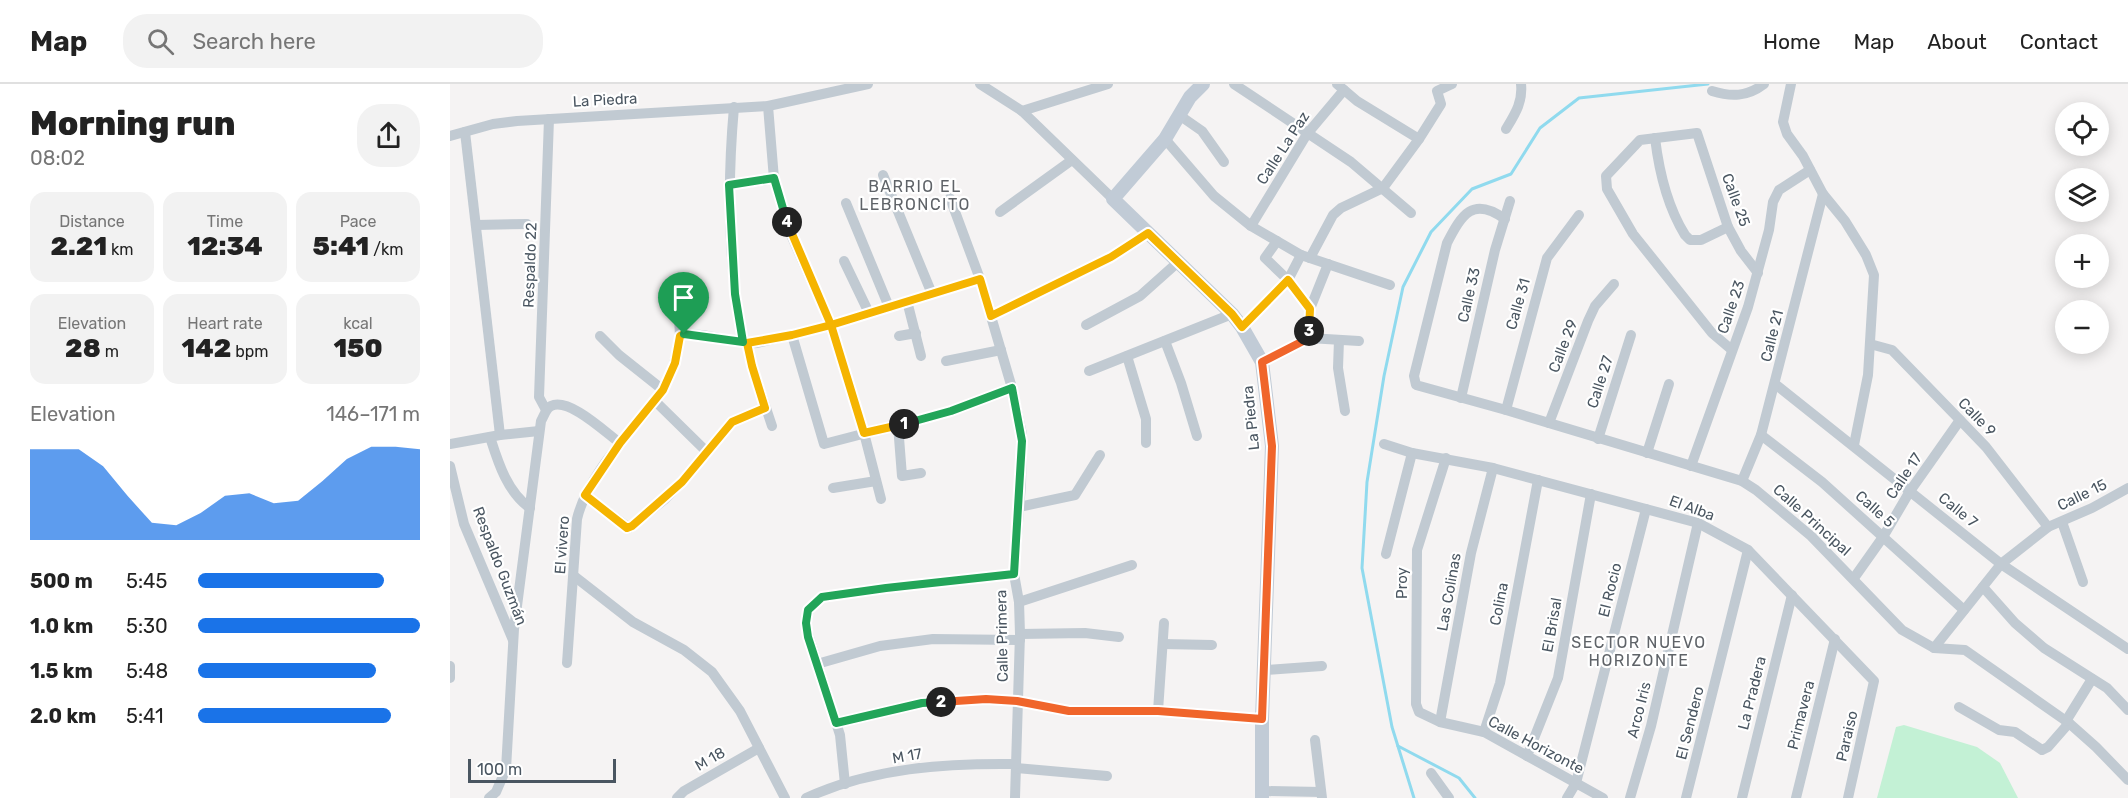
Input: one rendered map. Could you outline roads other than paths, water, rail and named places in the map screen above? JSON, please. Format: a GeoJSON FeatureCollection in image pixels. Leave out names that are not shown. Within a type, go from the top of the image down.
{"type":"FeatureCollection","features":[{"type":"Feature","properties":{"kind":"street","name":"La Piedra"},"geometry":{"type":"LineString","coordinates":[[450,136],[493,124],[768,106],[868,84]]}},
{"type":"Feature","properties":{"kind":"street","name":"La Piedra"},"geometry":{"type":"LineString","coordinates":[[980,84],[1022,111],[1232,314],[1262,362],[1272,446],[1262,719],[1262,794]]}},
{"type":"Feature","properties":{"kind":"street"},"geometry":{"type":"LineString","coordinates":[[1022,111],[1108,84]]}},
{"type":"Feature","properties":{"kind":"street"},"geometry":{"type":"LineString","coordinates":[[1113,200],[1165,139],[1190,98],[1203,84]]}},
{"type":"Feature","properties":{"kind":"street"},"geometry":{"type":"LineString","coordinates":[[1234,84],[1351,162],[1411,213]]}},
{"type":"Feature","properties":{"kind":"street"},"geometry":{"type":"LineString","coordinates":[[1242,327],[1288,280],[1333,215],[1341,208],[1383,188],[1441,104],[1435,87],[1452,84]]}},
{"type":"Feature","properties":{"kind":"street"},"geometry":{"type":"LineString","coordinates":[[1506,129],[1519,107],[1522,97],[1521,84]]}},
{"type":"Feature","properties":{"kind":"street"},"geometry":{"type":"LineString","coordinates":[[1712,91],[1728,96],[1742,95],[1764,84]]}},
{"type":"Feature","properties":{"kind":"street"},"geometry":{"type":"LineString","coordinates":[[1791,84],[1784,122],[1787,134],[1823,194],[1845,221],[1866,255],[1874,275],[1868,375],[1854,446]]}},
{"type":"Feature","properties":{"kind":"street"},"geometry":{"type":"LineString","coordinates":[[1340,87],[1357,101],[1419,139]]}},
{"type":"Feature","properties":{"kind":"street","name":"Calle La Paz"},"geometry":{"type":"LineString","coordinates":[[1251,226],[1307,134],[1340,87]]}},
{"type":"Feature","properties":{"kind":"street"},"geometry":{"type":"LineString","coordinates":[[768,106],[774,178],[792,237],[831,325],[864,433],[880,499]]}},
{"type":"Feature","properties":{"kind":"street"},"geometry":{"type":"LineString","coordinates":[[734,107],[729,185],[735,294],[745,343],[772,426]]}},
{"type":"Feature","properties":{"kind":"street"},"geometry":{"type":"LineString","coordinates":[[1179,115],[1202,131],[1224,162]]}},
{"type":"Feature","properties":{"kind":"street","name":"Respaldo 22"},"geometry":{"type":"LineString","coordinates":[[546,410],[539,397],[549,119]]}},
{"type":"Feature","properties":{"kind":"street"},"geometry":{"type":"LineString","coordinates":[[465,132],[476,225],[495,436],[505,477],[523,503],[530,508]]}},
{"type":"Feature","properties":{"kind":"street","name":"Calle 25"},"geometry":{"type":"LineString","coordinates":[[1655,138],[1697,133],[1728,227],[1741,251],[1758,273]]}},
{"type":"Feature","properties":{"kind":"street"},"geometry":{"type":"LineString","coordinates":[[1728,227],[1701,240],[1690,240],[1685,235],[1665,188],[1657,158],[1655,138],[1640,140],[1606,176],[1607,189],[1633,234],[1712,333],[1732,350]]}},
{"type":"Feature","properties":{"kind":"street"},"geometry":{"type":"LineString","coordinates":[[1165,139],[1214,196],[1251,226],[1305,257],[1390,285]]}},
{"type":"Feature","properties":{"kind":"street"},"geometry":{"type":"LineString","coordinates":[[1000,212],[1072,160]]}},
{"type":"Feature","properties":{"kind":"street","name":"Calle 23"},"geometry":{"type":"LineString","coordinates":[[1691,466],[1758,273],[1769,230],[1773,202],[1779,190],[1810,170]]}},
{"type":"Feature","properties":{"kind":"street"},"geometry":{"type":"LineString","coordinates":[[883,175],[932,294]]}},
{"type":"Feature","properties":{"kind":"street"},"geometry":{"type":"LineString","coordinates":[[729,185],[774,178]]}},
{"type":"Feature","properties":{"kind":"street","name":"Calle 21"},"geometry":{"type":"LineString","coordinates":[[1742,482],[1761,435],[1823,194]]}},
{"type":"Feature","properties":{"kind":"street","name":"Calle Primera"},"geometry":{"type":"LineString","coordinates":[[950,198],[991,316],[1012,388],[1022,441],[1014,574],[1019,602],[1020,637],[1015,798]]}},
{"type":"Feature","properties":{"kind":"street","name":"Calle 33"},"geometry":{"type":"LineString","coordinates":[[1461,398],[1495,250],[1510,201]]}},
{"type":"Feature","properties":{"kind":"street"},"geometry":{"type":"LineString","coordinates":[[846,203],[889,307]]}},
{"type":"Feature","properties":{"kind":"street","name":"Calle Principal"},"geometry":{"type":"LineString","coordinates":[[1505,219],[1494,211],[1476,208],[1463,214],[1456,225],[1447,243],[1419,354],[1414,376],[1416,385],[1742,482],[1756,490],[1811,536],[1902,630],[1934,648],[1965,651],[2067,722],[2096,747],[2128,780]]}},
{"type":"Feature","properties":{"kind":"street","name":"Calle 31"},"geometry":{"type":"LineString","coordinates":[[1506,410],[1547,258],[1579,215]]}},
{"type":"Feature","properties":{"kind":"street"},"geometry":{"type":"LineString","coordinates":[[476,225],[527,224]]}},
{"type":"Feature","properties":{"kind":"street"},"geometry":{"type":"LineString","coordinates":[[991,316],[1111,257],[1148,233]]}},
{"type":"Feature","properties":{"kind":"street"},"geometry":{"type":"LineString","coordinates":[[1276,241],[1265,258],[1288,280],[1310,309]]}},
{"type":"Feature","properties":{"kind":"street"},"geometry":{"type":"LineString","coordinates":[[844,261],[869,313]]}},
{"type":"Feature","properties":{"kind":"street"},"geometry":{"type":"LineString","coordinates":[[1086,325],[1140,296],[1177,263]]}},
{"type":"Feature","properties":{"kind":"street"},"geometry":{"type":"LineString","coordinates":[[1309,338],[1310,309],[1328,264]]}},
{"type":"Feature","properties":{"kind":"street"},"geometry":{"type":"LineString","coordinates":[[680,336],[708,336],[745,343],[792,335],[980,279]]}},
{"type":"Feature","properties":{"kind":"street","name":"Calle 29"},"geometry":{"type":"LineString","coordinates":[[1549,423],[1595,306],[1614,284]]}},
{"type":"Feature","properties":{"kind":"street","name":"El vivero"},"geometry":{"type":"LineString","coordinates":[[567,663],[577,519],[585,495],[620,443],[663,390],[675,363],[680,336],[678,297]]}},
{"type":"Feature","properties":{"kind":"street"},"geometry":{"type":"LineString","coordinates":[[907,301],[921,356]]}},
{"type":"Feature","properties":{"kind":"street"},"geometry":{"type":"LineString","coordinates":[[1089,371],[1232,314]]}},
{"type":"Feature","properties":{"kind":"street"},"geometry":{"type":"LineString","coordinates":[[898,336],[916,333]]}},
{"type":"Feature","properties":{"kind":"street"},"geometry":{"type":"LineString","coordinates":[[792,335],[822,442],[825,444],[951,411],[1012,388]]}},
{"type":"Feature","properties":{"kind":"street","name":"Calle 27"},"geometry":{"type":"LineString","coordinates":[[1598,439],[1631,335]]}},
{"type":"Feature","properties":{"kind":"street"},"geometry":{"type":"LineString","coordinates":[[600,336],[619,355],[663,390]]}},
{"type":"Feature","properties":{"kind":"street"},"geometry":{"type":"LineString","coordinates":[[1262,362],[1309,338],[1359,341]]}},
{"type":"Feature","properties":{"kind":"street"},"geometry":{"type":"LineString","coordinates":[[1339,339],[1338,368],[1344,411]]}},
{"type":"Feature","properties":{"kind":"street"},"geometry":{"type":"LineString","coordinates":[[1165,341],[1197,436]]}},
{"type":"Feature","properties":{"kind":"street","name":"Calle 9"},"geometry":{"type":"LineString","coordinates":[[1870,344],[1892,350],[1960,420],[1986,447],[2048,528]]}},
{"type":"Feature","properties":{"kind":"street"},"geometry":{"type":"LineString","coordinates":[[946,361],[1001,350]]}},
{"type":"Feature","properties":{"kind":"street"},"geometry":{"type":"LineString","coordinates":[[1127,356],[1146,419],[1146,442]]}},
{"type":"Feature","properties":{"kind":"street"},"geometry":{"type":"LineString","coordinates":[[1647,453],[1670,384]]}},
{"type":"Feature","properties":{"kind":"street","name":"Calle 7"},"geometry":{"type":"LineString","coordinates":[[1775,384],[2001,564],[2128,649]]}},
{"type":"Feature","properties":{"kind":"street"},"geometry":{"type":"LineString","coordinates":[[655,401],[708,452]]}},
{"type":"Feature","properties":{"kind":"street"},"geometry":{"type":"LineString","coordinates":[[489,798],[496,792],[506,769],[513,642],[539,431],[546,410],[560,404],[572,407],[620,443]]}},
{"type":"Feature","properties":{"kind":"street"},"geometry":{"type":"LineString","coordinates":[[585,495],[629,528],[669,495],[732,422],[765,408]]}},
{"type":"Feature","properties":{"kind":"street","name":"Calle 17"},"geometry":{"type":"LineString","coordinates":[[1854,578],[1883,537],[1910,491],[1960,420]]}},
{"type":"Feature","properties":{"kind":"street"},"geometry":{"type":"LineString","coordinates":[[898,425],[902,476],[921,473]]}},
{"type":"Feature","properties":{"kind":"street"},"geometry":{"type":"LineString","coordinates":[[450,444],[539,431]]}},
{"type":"Feature","properties":{"kind":"street","name":"Calle 5"},"geometry":{"type":"LineString","coordinates":[[1761,435],[1822,482],[1964,610]]}},
{"type":"Feature","properties":{"kind":"street","name":"El Alba"},"geometry":{"type":"LineString","coordinates":[[1384,444],[1412,453],[1493,468],[1698,523],[1748,550],[1874,681]]}},
{"type":"Feature","properties":{"kind":"street"},"geometry":{"type":"LineString","coordinates":[[1386,554],[1412,453]]}},
{"type":"Feature","properties":{"kind":"street"},"geometry":{"type":"LineString","coordinates":[[1019,507],[1075,495],[1100,455]]}},
{"type":"Feature","properties":{"kind":"street","name":"Proy"},"geometry":{"type":"LineString","coordinates":[[1419,712],[1416,704],[1418,550],[1446,458]]}},
{"type":"Feature","properties":{"kind":"street","name":"Respaldo Guzmán"},"geometry":{"type":"LineString","coordinates":[[450,466],[464,524],[513,642]]}},
{"type":"Feature","properties":{"kind":"street","name":"Las Colinas"},"geometry":{"type":"LineString","coordinates":[[1440,722],[1471,553],[1493,468]]}},
{"type":"Feature","properties":{"kind":"street","name":"Colina"},"geometry":{"type":"LineString","coordinates":[[1484,732],[1500,683],[1538,480]]}},
{"type":"Feature","properties":{"kind":"street"},"geometry":{"type":"LineString","coordinates":[[833,488],[876,481]]}},
{"type":"Feature","properties":{"kind":"street","name":"Calle 15"},"geometry":{"type":"LineString","coordinates":[[1934,648],[2001,564],[2048,528],[2128,488]]}},
{"type":"Feature","properties":{"kind":"street","name":"El Brisal"},"geometry":{"type":"LineString","coordinates":[[1527,756],[1558,678],[1591,494]]}},
{"type":"Feature","properties":{"kind":"street","name":"El Rocio"},"geometry":{"type":"LineString","coordinates":[[1567,798],[1576,783],[1646,509]]}},
{"type":"Feature","properties":{"kind":"street"},"geometry":{"type":"LineString","coordinates":[[2061,522],[2083,582]]}},
{"type":"Feature","properties":{"kind":"street","name":"Arco Iris"},"geometry":{"type":"LineString","coordinates":[[1630,798],[1651,726],[1698,523]]}},
{"type":"Feature","properties":{"kind":"street","name":"El Sendero"},"geometry":{"type":"LineString","coordinates":[[1686,798],[1748,550]]}},
{"type":"Feature","properties":{"kind":"street"},"geometry":{"type":"LineString","coordinates":[[1019,602],[1132,565]]}},
{"type":"Feature","properties":{"kind":"street"},"geometry":{"type":"LineString","coordinates":[[845,784],[840,735],[816,664],[806,623],[808,610],[822,597],[1014,574]]}},
{"type":"Feature","properties":{"kind":"street"},"geometry":{"type":"LineString","coordinates":[[574,576],[633,622],[684,650],[712,672],[740,711],[785,798]]}},
{"type":"Feature","properties":{"kind":"street"},"geometry":{"type":"LineString","coordinates":[[1983,587],[2015,623],[2037,642],[2107,688],[2128,710]]}},
{"type":"Feature","properties":{"kind":"street","name":"La Pradera"},"geometry":{"type":"LineString","coordinates":[[1742,798],[1792,595]]}},
{"type":"Feature","properties":{"kind":"street"},"geometry":{"type":"LineString","coordinates":[[1158,711],[1164,623]]}},
{"type":"Feature","properties":{"kind":"street"},"geometry":{"type":"LineString","coordinates":[[816,664],[880,646],[933,639],[1085,633],[1119,637]]}},
{"type":"Feature","properties":{"kind":"street","name":"Primavera"},"geometry":{"type":"LineString","coordinates":[[1796,798],[1834,639]]}},
{"type":"Feature","properties":{"kind":"street"},"geometry":{"type":"LineString","coordinates":[[1163,644],[1212,645]]}},
{"type":"Feature","properties":{"kind":"street"},"geometry":{"type":"LineString","coordinates":[[450,666],[450,678]]}},
{"type":"Feature","properties":{"kind":"street"},"geometry":{"type":"LineString","coordinates":[[1265,670],[1322,666]]}},
{"type":"Feature","properties":{"kind":"street"},"geometry":{"type":"LineString","coordinates":[[1959,707],[1999,730],[2015,732],[2042,750],[2048,747],[2067,722],[2092,679]]}},
{"type":"Feature","properties":{"kind":"street","name":"Paraiso"},"geometry":{"type":"LineString","coordinates":[[1848,798],[1874,681]]}},
{"type":"Feature","properties":{"kind":"street"},"geometry":{"type":"LineString","coordinates":[[836,723],[922,703],[986,699],[1017,701],[1069,711],[1158,711],[1262,719]]}},
{"type":"Feature","properties":{"kind":"street","name":"Calle Horizonte"},"geometry":{"type":"LineString","coordinates":[[1419,712],[1440,722],[1484,732],[1603,798]]}},
{"type":"Feature","properties":{"kind":"street"},"geometry":{"type":"LineString","coordinates":[[1262,794],[1322,795],[1314,740]]}},
{"type":"Feature","properties":{"kind":"street","name":"M 18"},"geometry":{"type":"LineString","coordinates":[[677,798],[684,791],[759,748]]}},
{"type":"Feature","properties":{"kind":"street","name":"M 17"},"geometry":{"type":"LineString","coordinates":[[806,798],[845,784],[922,767],[1016,766],[1107,776]]}},
{"type":"Feature","properties":{"kind":"street"},"geometry":{"type":"LineString","coordinates":[[1431,773],[1449,798]]}},
{"type":"Feature","properties":{"kind":"waterway"},"geometry":{"type":"LineString","coordinates":[[1414,798],[1392,727],[1362,568],[1367,482],[1384,376],[1403,287],[1431,232],[1472,189],[1511,174],[1540,128],[1579,98],[1708,84]]}},
{"type":"Feature","properties":{"kind":"waterway"},"geometry":{"type":"LineString","coordinates":[[1398,746],[1459,778],[1475,798]]}},
{"type":"Feature","properties":{"kind":"district","name":"BARRIO EL LEBRONCITO"},"geometry":{"type":"Point","coordinates":[915,195]}},
{"type":"Feature","properties":{"kind":"district","name":"SECTOR NUEVO HORIZONTE"},"geometry":{"type":"Point","coordinates":[1639,651]}}]}
